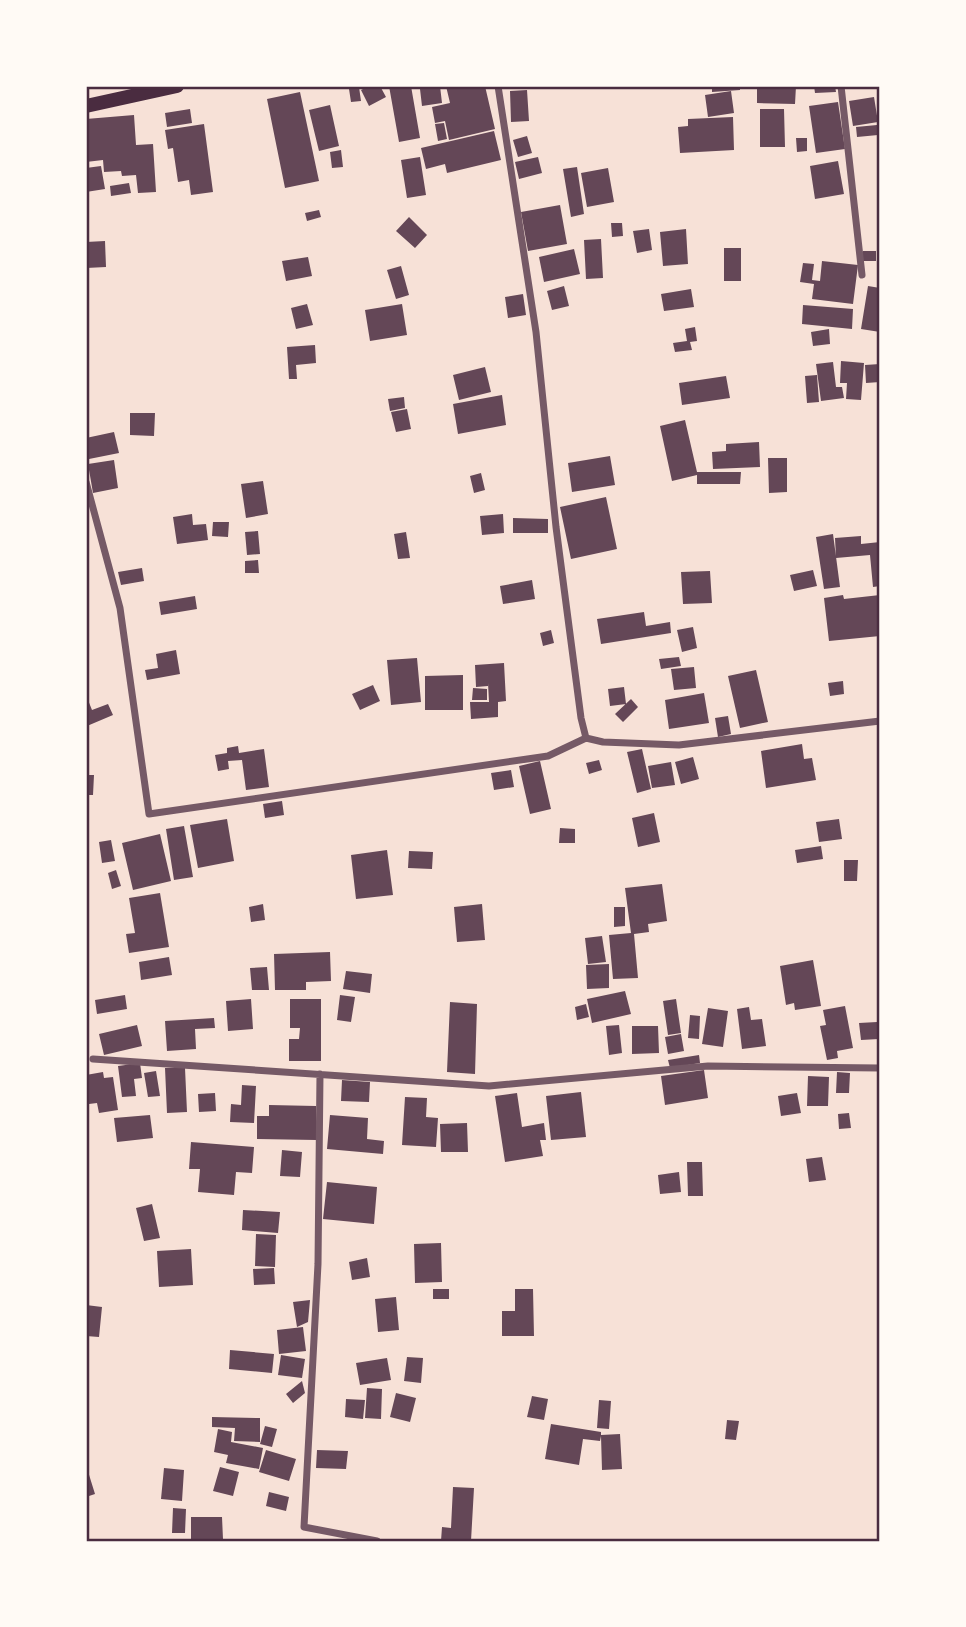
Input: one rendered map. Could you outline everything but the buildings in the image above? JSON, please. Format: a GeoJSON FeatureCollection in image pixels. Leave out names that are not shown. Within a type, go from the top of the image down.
{"type":"FeatureCollection","features":[{"type":"Feature","properties":{"kind":"main road"},"geometry":{"type":"LineString","coordinates":[[86,106],[177,86]]}},
{"type":"Feature","properties":{"kind":"street"},"geometry":{"type":"LineString","coordinates":[[498,86],[536,332],[556,527],[581,718],[586,737]]}},
{"type":"Feature","properties":{"kind":"street"},"geometry":{"type":"LineString","coordinates":[[841,86],[862,275]]}},
{"type":"Feature","properties":{"kind":"street"},"geometry":{"type":"LineString","coordinates":[[86,482],[120,608],[149,814],[548,756],[586,737],[603,742],[679,745],[880,720]]}},
{"type":"Feature","properties":{"kind":"street"},"geometry":{"type":"LineString","coordinates":[[93,1059],[488,1086],[708,1066],[880,1068]]}},
{"type":"Feature","properties":{"kind":"street"},"geometry":{"type":"LineString","coordinates":[[320,1074],[318,1264],[303,1527],[377,1541]]}}]}
